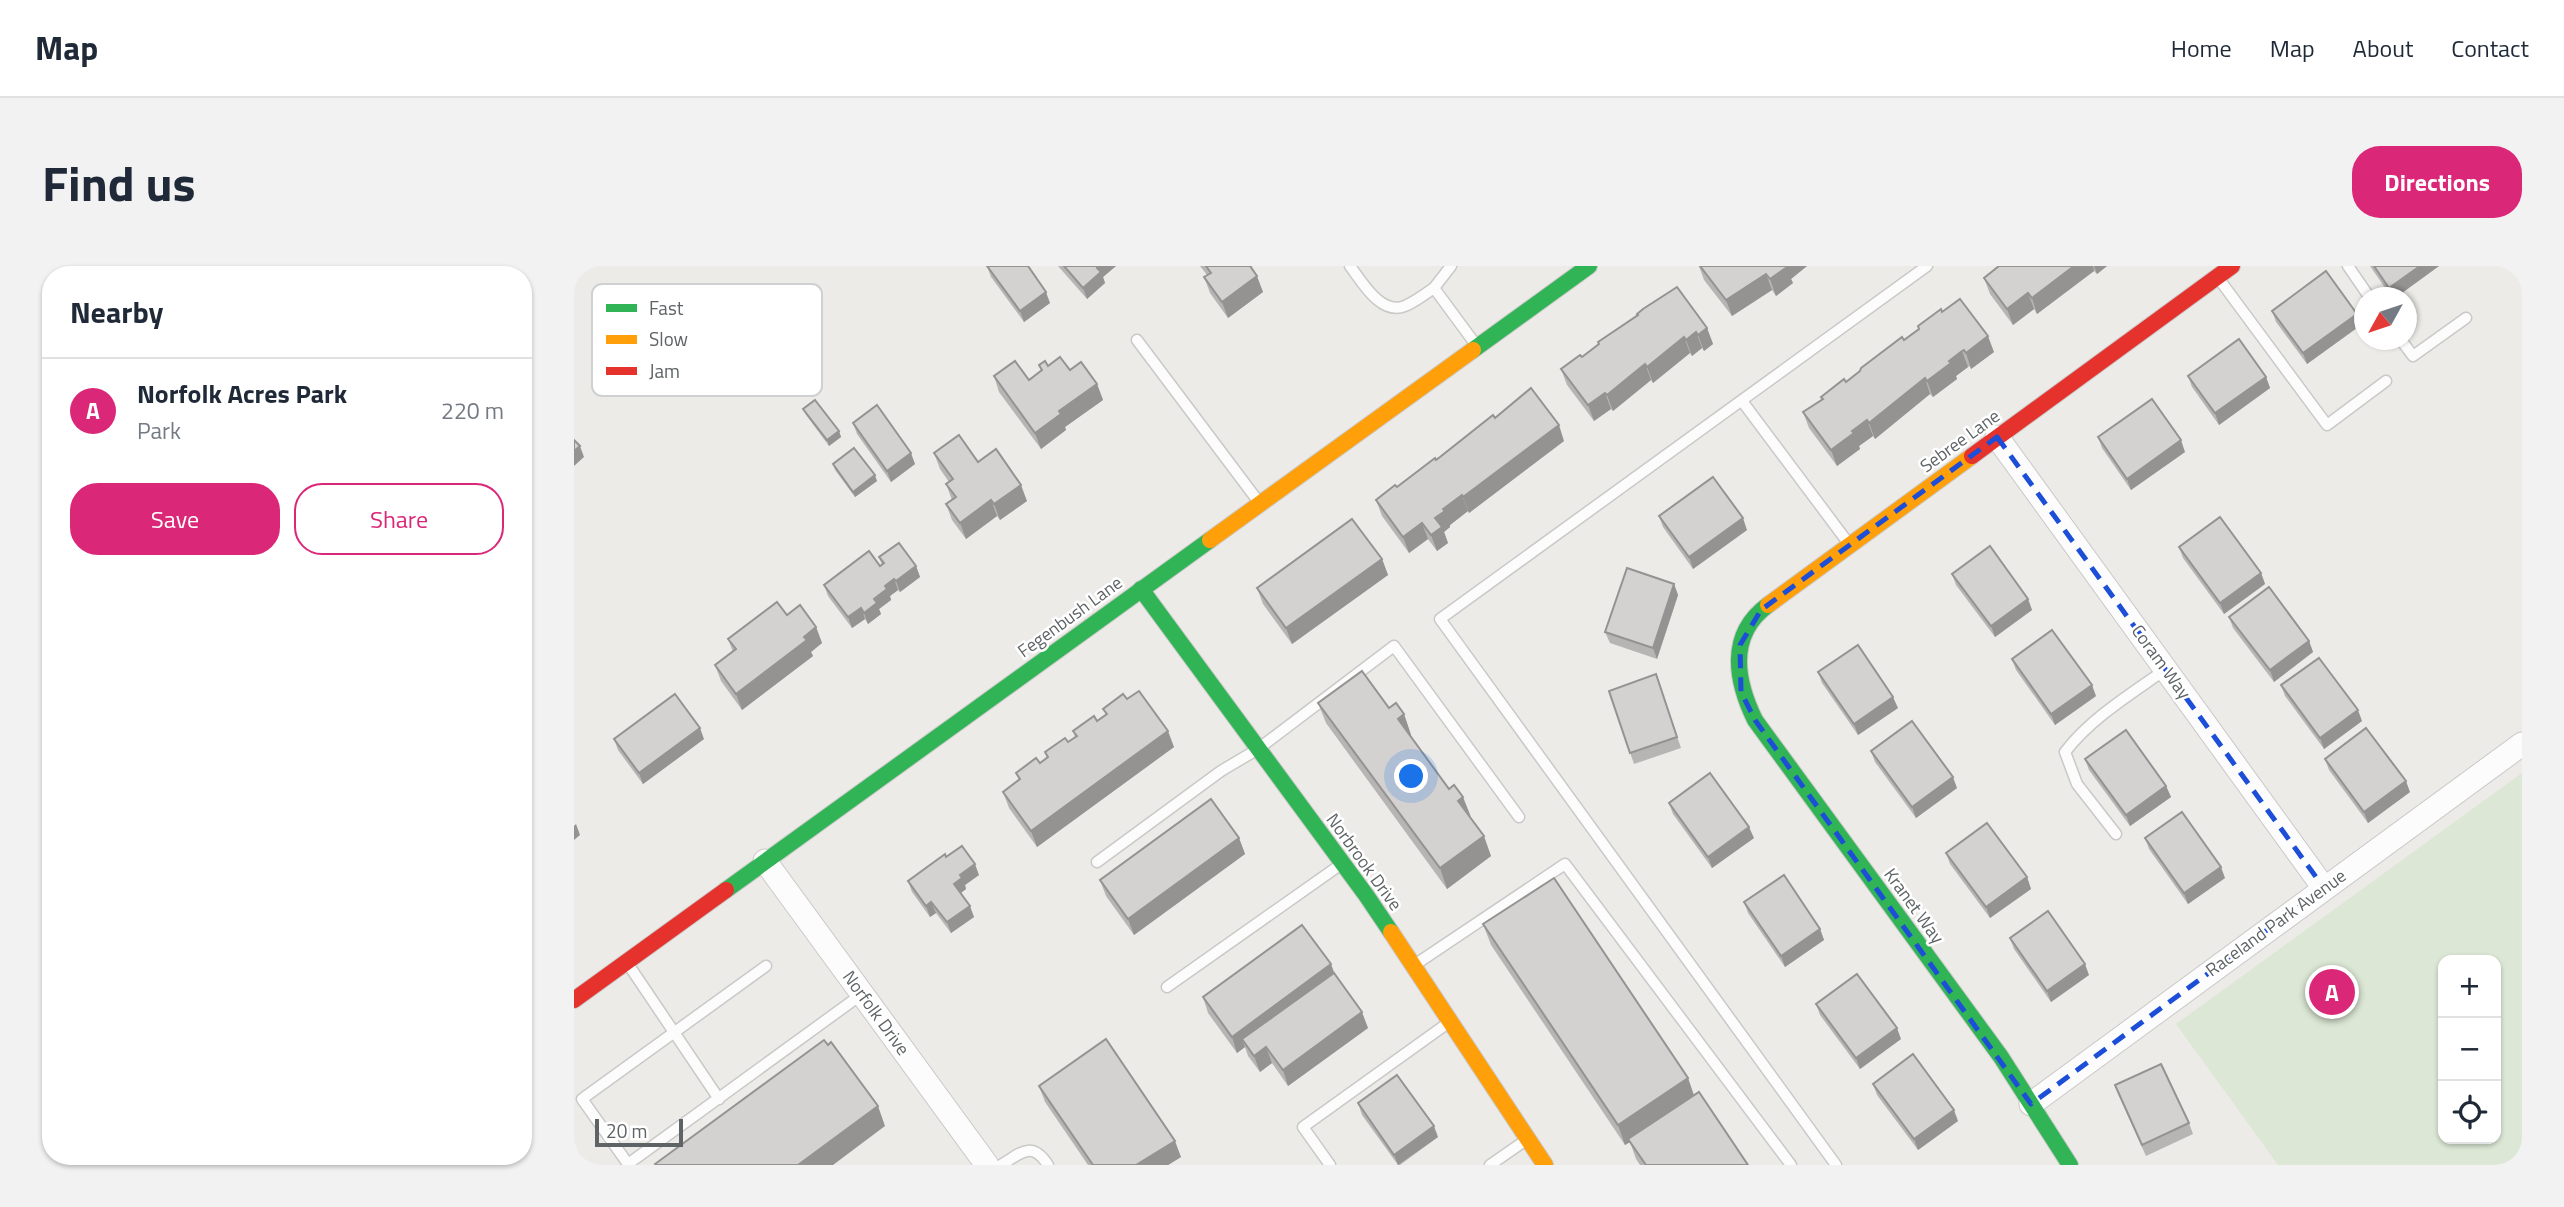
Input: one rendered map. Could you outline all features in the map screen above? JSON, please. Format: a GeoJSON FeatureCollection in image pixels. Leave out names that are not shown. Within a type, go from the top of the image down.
{"type":"FeatureCollection","features":[{"type":"Feature","properties":{"kind":"street","name":"Fegenbush Lane"},"geometry":{"type":"LineString","coordinates":[[574,1000],[1589,266]]}},
{"type":"Feature","properties":{"kind":"street","name":"Sebree Lane"},"geometry":{"type":"LineString","coordinates":[[1738,666],[1740,645],[1747,628],[1761,610],[2232,266]]}},
{"type":"Feature","properties":{"kind":"street","name":"Coram Way"},"geometry":{"type":"LineString","coordinates":[[1997,437],[2324,888]]}},
{"type":"Feature","properties":{"kind":"street","name":"Norbrook Drive"},"geometry":{"type":"LineString","coordinates":[[1141,589],[1343,863],[1545,1165]]}},
{"type":"Feature","properties":{"kind":"street","name":"Kranet Way"},"geometry":{"type":"LineString","coordinates":[[1738,666],[1741,692],[1755,720],[2001,1058],[2065,1163]]}},
{"type":"Feature","properties":{"kind":"street","name":"Raceland Park Avenue"},"geometry":{"type":"LineString","coordinates":[[2031,1104],[2522,744]]}},
{"type":"Feature","properties":{"kind":"street","name":"Norfolk Drive"},"geometry":{"type":"LineString","coordinates":[[765,861],[987,1165]]}},
{"type":"Feature","properties":{"kind":"lane"},"geometry":{"type":"LineString","coordinates":[[1350,266],[1379,302],[1394,309],[1404,307],[1434,288],[1446,268]]}},
{"type":"Feature","properties":{"kind":"lane"},"geometry":{"type":"LineString","coordinates":[[1836,1165],[1440,619],[1927,266]]}},
{"type":"Feature","properties":{"kind":"lane"},"geometry":{"type":"LineString","coordinates":[[2348,266],[2362,287]]}},
{"type":"Feature","properties":{"kind":"lane"},"geometry":{"type":"LineString","coordinates":[[2218,276],[2327,425],[2386,381]]}},
{"type":"Feature","properties":{"kind":"lane"},"geometry":{"type":"LineString","coordinates":[[1434,288],[1478,347]]}},
{"type":"Feature","properties":{"kind":"lane"},"geometry":{"type":"LineString","coordinates":[[2408,350],[2413,356],[2466,318]]}},
{"type":"Feature","properties":{"kind":"lane"},"geometry":{"type":"LineString","coordinates":[[1137,340],[1260,503]]}},
{"type":"Feature","properties":{"kind":"lane"},"geometry":{"type":"LineString","coordinates":[[1742,401],[1850,545]]}},
{"type":"Feature","properties":{"kind":"lane"},"geometry":{"type":"LineString","coordinates":[[1097,862],[1221,771],[1258,749],[1394,646],[1519,817]]}},
{"type":"Feature","properties":{"kind":"lane"},"geometry":{"type":"LineString","coordinates":[[2116,834],[2077,784],[2065,752],[2076,738],[2116,705],[2166,669]]}},
{"type":"Feature","properties":{"kind":"lane"},"geometry":{"type":"LineString","coordinates":[[1167,987],[1343,863]]}},
{"type":"Feature","properties":{"kind":"lane"},"geometry":{"type":"LineString","coordinates":[[1413,965],[1566,864],[1791,1165]]}},
{"type":"Feature","properties":{"kind":"lane"},"geometry":{"type":"LineString","coordinates":[[626,961],[719,1099]]}},
{"type":"Feature","properties":{"kind":"lane"},"geometry":{"type":"LineString","coordinates":[[766,966],[582,1099],[628,1164],[862,994]]}},
{"type":"Feature","properties":{"kind":"lane"},"geometry":{"type":"LineString","coordinates":[[1329,1165],[1303,1126],[1451,1022]]}},
{"type":"Feature","properties":{"kind":"lane"},"geometry":{"type":"LineString","coordinates":[[1490,1165],[1528,1139]]}},
{"type":"Feature","properties":{"kind":"lane"},"geometry":{"type":"LineString","coordinates":[[1001,1165],[1026,1150],[1034,1150],[1048,1165]]}},
{"type":"Feature","properties":{"kind":"highlighted area"},"geometry":{"type":"Polygon","coordinates":[[[1997,437],[2324,888],[2031,1104],[1755,720],[1741,692],[1740,645],[1761,610],[1997,437]]]}},
{"type":"Feature","properties":{"kind":"green space"},"geometry":{"type":"Polygon","coordinates":[[[2522,773],[2522,1165],[2278,1165],[2176,1024],[2522,773]]]}},
{"type":"Feature","properties":{"kind":"building"},"geometry":{"type":"Polygon","coordinates":[[[987,266],[1028,266],[1046,292],[1020,311],[987,266]]]}},
{"type":"Feature","properties":{"kind":"building"},"geometry":{"type":"Polygon","coordinates":[[[1064,266],[1099,266],[1097,268],[1101,272],[1083,288],[1064,266]]]}},
{"type":"Feature","properties":{"kind":"building"},"geometry":{"type":"Polygon","coordinates":[[[1206,266],[1250,266],[1257,276],[1222,302],[1204,277],[1211,273],[1206,266]]]}},
{"type":"Feature","properties":{"kind":"building"},"geometry":{"type":"Polygon","coordinates":[[[1700,266],[1787,267],[1770,279],[1766,274],[1726,300],[1700,266]]]}},
{"type":"Feature","properties":{"kind":"building"},"geometry":{"type":"Polygon","coordinates":[[[1999,266],[2074,266],[2032,298],[2028,293],[2007,309],[1984,278],[1999,266]]]}},
{"type":"Feature","properties":{"kind":"building"},"geometry":{"type":"Polygon","coordinates":[[[2374,266],[2420,266],[2390,287],[2374,266]]]}},
{"type":"Feature","properties":{"kind":"building"},"geometry":{"type":"Polygon","coordinates":[[[2326,271],[2354,310],[2354,316],[2303,353],[2272,311],[2326,271]]]}},
{"type":"Feature","properties":{"kind":"building"},"geometry":{"type":"Polygon","coordinates":[[[1677,287],[1707,328],[1686,340],[1684,337],[1647,367],[1645,364],[1607,395],[1605,393],[1588,405],[1561,369],[1580,355],[1582,357],[1599,344],[1598,342],[1677,287]]]}},
{"type":"Feature","properties":{"kind":"building"},"geometry":{"type":"Polygon","coordinates":[[[1960,299],[1988,336],[1966,353],[1962,351],[1949,361],[1951,363],[1927,381],[1925,378],[1869,423],[1867,420],[1831,450],[1803,412],[1902,337],[1904,340],[1941,309],[1942,312],[1960,299]]]}},
{"type":"Feature","properties":{"kind":"building"},"geometry":{"type":"Polygon","coordinates":[[[2239,339],[2266,377],[2215,413],[2188,376],[2239,339]]]}},
{"type":"Feature","properties":{"kind":"building"},"geometry":{"type":"Polygon","coordinates":[[[1060,357],[1070,370],[1081,362],[1097,384],[1059,411],[1061,414],[1035,433],[994,376],[1015,361],[1029,380],[1042,370],[1039,365],[1045,361],[1048,366],[1060,357]]]}},
{"type":"Feature","properties":{"kind":"building"},"geometry":{"type":"Polygon","coordinates":[[[1531,388],[1559,425],[1443,509],[1445,511],[1435,518],[1442,527],[1431,535],[1422,523],[1403,537],[1376,500],[1435,458],[1436,460],[1493,415],[1495,418],[1531,388]]]}},
{"type":"Feature","properties":{"kind":"building"},"geometry":{"type":"Polygon","coordinates":[[[2152,399],[2181,440],[2127,479],[2098,437],[2152,399]]]}},
{"type":"Feature","properties":{"kind":"building"},"geometry":{"type":"Polygon","coordinates":[[[815,400],[839,431],[827,440],[803,409],[815,400]]]}},
{"type":"Feature","properties":{"kind":"building"},"geometry":{"type":"Polygon","coordinates":[[[877,405],[911,453],[887,471],[853,423],[877,405]]]}},
{"type":"Feature","properties":{"kind":"building"},"geometry":{"type":"Polygon","coordinates":[[[959,435],[978,462],[996,449],[1021,485],[994,504],[991,500],[960,523],[946,504],[956,497],[946,484],[953,479],[934,453],[959,435]]]}},
{"type":"Feature","properties":{"kind":"building"},"geometry":{"type":"Polygon","coordinates":[[[574,440],[580,446],[574,451],[574,440]]]}},
{"type":"Feature","properties":{"kind":"building"},"geometry":{"type":"Polygon","coordinates":[[[854,448],[875,475],[853,492],[833,464],[854,448]]]}},
{"type":"Feature","properties":{"kind":"building"},"geometry":{"type":"Polygon","coordinates":[[[1713,477],[1743,518],[1689,557],[1659,516],[1713,477]]]}},
{"type":"Feature","properties":{"kind":"building"},"geometry":{"type":"Polygon","coordinates":[[[2220,517],[2261,573],[2220,603],[2179,547],[2220,517]]]}},
{"type":"Feature","properties":{"kind":"building"},"geometry":{"type":"Polygon","coordinates":[[[1352,519],[1382,559],[1286,628],[1257,588],[1352,519]]]}},
{"type":"Feature","properties":{"kind":"building"},"geometry":{"type":"Polygon","coordinates":[[[899,543],[916,566],[885,586],[887,589],[874,599],[877,603],[864,613],[861,608],[848,617],[824,585],[869,551],[880,566],[884,563],[879,557],[899,543]]]}},
{"type":"Feature","properties":{"kind":"building"},"geometry":{"type":"Polygon","coordinates":[[[1990,546],[2028,599],[1991,626],[1952,574],[1990,546]]]}},
{"type":"Feature","properties":{"kind":"building"},"geometry":{"type":"Polygon","coordinates":[[[1627,568],[1674,584],[1653,648],[1605,632],[1627,568]]]}},
{"type":"Feature","properties":{"kind":"building"},"geometry":{"type":"Polygon","coordinates":[[[2269,587],[2309,641],[2270,670],[2229,617],[2269,587]]]}},
{"type":"Feature","properties":{"kind":"building"},"geometry":{"type":"Polygon","coordinates":[[[777,602],[787,615],[800,605],[816,627],[804,637],[807,640],[736,694],[715,665],[736,649],[728,639],[777,602]]]}},
{"type":"Feature","properties":{"kind":"building"},"geometry":{"type":"Polygon","coordinates":[[[2052,630],[2092,685],[2051,714],[2012,659],[2052,630]]]}},
{"type":"Feature","properties":{"kind":"building"},"geometry":{"type":"Polygon","coordinates":[[[1858,645],[1893,697],[1854,724],[1818,672],[1858,645]]]}},
{"type":"Feature","properties":{"kind":"building"},"geometry":{"type":"Polygon","coordinates":[[[2319,658],[2358,710],[2320,738],[2281,685],[2319,658]]]}},
{"type":"Feature","properties":{"kind":"building"},"geometry":{"type":"Polygon","coordinates":[[[1362,671],[1389,708],[1396,703],[1404,714],[1398,719],[1449,789],[1454,785],[1463,797],[1458,801],[1484,836],[1440,868],[1318,703],[1362,671]]]}},
{"type":"Feature","properties":{"kind":"building"},"geometry":{"type":"Polygon","coordinates":[[[1656,674],[1677,737],[1630,753],[1609,691],[1656,674]]]}},
{"type":"Feature","properties":{"kind":"building"},"geometry":{"type":"Polygon","coordinates":[[[1139,691],[1168,731],[1031,831],[1003,792],[1020,779],[1016,773],[1036,758],[1040,763],[1048,757],[1045,752],[1065,738],[1068,742],[1077,736],[1073,731],[1094,716],[1097,721],[1107,714],[1103,709],[1123,694],[1127,699],[1139,691]]]}},
{"type":"Feature","properties":{"kind":"building"},"geometry":{"type":"Polygon","coordinates":[[[675,694],[700,728],[639,773],[614,739],[675,694]]]}},
{"type":"Feature","properties":{"kind":"building"},"geometry":{"type":"Polygon","coordinates":[[[1912,721],[1953,777],[1912,807],[1871,751],[1912,721]]]}},
{"type":"Feature","properties":{"kind":"building"},"geometry":{"type":"Polygon","coordinates":[[[2366,728],[2406,781],[2364,812],[2325,759],[2366,728]]]}},
{"type":"Feature","properties":{"kind":"building"},"geometry":{"type":"Polygon","coordinates":[[[2126,730],[2166,786],[2126,815],[2085,759],[2126,730]]]}},
{"type":"Feature","properties":{"kind":"building"},"geometry":{"type":"Polygon","coordinates":[[[1710,773],[1749,827],[1708,857],[1669,803],[1710,773]]]}},
{"type":"Feature","properties":{"kind":"building"},"geometry":{"type":"Polygon","coordinates":[[[1211,799],[1239,838],[1128,919],[1100,880],[1211,799]]]}},
{"type":"Feature","properties":{"kind":"building"},"geometry":{"type":"Polygon","coordinates":[[[2182,812],[2221,867],[2184,893],[2145,838],[2182,812]]]}},
{"type":"Feature","properties":{"kind":"building"},"geometry":{"type":"Polygon","coordinates":[[[1987,823],[2027,877],[1986,907],[1946,853],[1987,823]]]}},
{"type":"Feature","properties":{"kind":"building"},"geometry":{"type":"Polygon","coordinates":[[[962,846],[975,864],[960,875],[962,878],[954,884],[970,906],[947,922],[931,902],[926,906],[908,881],[945,854],[946,857],[962,846]]]}},
{"type":"Feature","properties":{"kind":"building"},"geometry":{"type":"Polygon","coordinates":[[[1784,875],[1820,929],[1781,956],[1744,902],[1784,875]]]}},
{"type":"Feature","properties":{"kind":"building"},"geometry":{"type":"Polygon","coordinates":[[[1554,878],[1688,1078],[1618,1125],[1483,924],[1554,878]]]}},
{"type":"Feature","properties":{"kind":"building"},"geometry":{"type":"Polygon","coordinates":[[[2048,911],[2085,964],[2047,991],[2010,938],[2048,911]]]}},
{"type":"Feature","properties":{"kind":"building"},"geometry":{"type":"Polygon","coordinates":[[[1302,925],[1331,964],[1232,1037],[1203,997],[1302,925]]]}},
{"type":"Feature","properties":{"kind":"building"},"geometry":{"type":"Polygon","coordinates":[[[1334,973],[1362,1012],[1283,1070],[1266,1047],[1254,1056],[1242,1039],[1334,973]]]}},
{"type":"Feature","properties":{"kind":"building"},"geometry":{"type":"Polygon","coordinates":[[[1857,974],[1897,1028],[1856,1058],[1816,1004],[1857,974]]]}},
{"type":"Feature","properties":{"kind":"building"},"geometry":{"type":"Polygon","coordinates":[[[1106,1039],[1175,1141],[1136,1165],[1093,1165],[1039,1086],[1106,1039]]]}},
{"type":"Feature","properties":{"kind":"building"},"geometry":{"type":"Polygon","coordinates":[[[824,1040],[828,1045],[831,1042],[878,1106],[798,1165],[655,1164],[824,1040]]]}},
{"type":"Feature","properties":{"kind":"building"},"geometry":{"type":"Polygon","coordinates":[[[1913,1054],[1954,1110],[1914,1139],[1873,1084],[1913,1054]]]}},
{"type":"Feature","properties":{"kind":"building"},"geometry":{"type":"Polygon","coordinates":[[[2161,1064],[2189,1123],[2142,1145],[2115,1085],[2161,1064]]]}},
{"type":"Feature","properties":{"kind":"building"},"geometry":{"type":"Polygon","coordinates":[[[1397,1075],[1434,1126],[1394,1155],[1358,1103],[1397,1075]]]}},
{"type":"Feature","properties":{"kind":"building"},"geometry":{"type":"Polygon","coordinates":[[[1699,1092],[1748,1165],[1646,1165],[1628,1139],[1699,1092]]]}},
{"type":"Feature","properties":{"kind":"traffic: fast"},"geometry":{"type":"LineString","coordinates":[[1473,350],[1589,266]]}},
{"type":"Feature","properties":{"kind":"traffic: fast"},"geometry":{"type":"LineString","coordinates":[[726,890],[1210,540]]}},
{"type":"Feature","properties":{"kind":"traffic: fast"},"geometry":{"type":"LineString","coordinates":[[1141,589],[1391,932]]}},
{"type":"Feature","properties":{"kind":"traffic: fast"},"geometry":{"type":"LineString","coordinates":[[1768,605],[1746,630],[1739,659],[1743,690],[1755,720],[2001,1057],[2070,1165]]}},
{"type":"Feature","properties":{"kind":"traffic: slow"},"geometry":{"type":"LineString","coordinates":[[1210,540],[1473,350]]}},
{"type":"Feature","properties":{"kind":"traffic: slow"},"geometry":{"type":"LineString","coordinates":[[1768,605],[1972,456]]}},
{"type":"Feature","properties":{"kind":"traffic: slow"},"geometry":{"type":"LineString","coordinates":[[1391,932],[1545,1165]]}},
{"type":"Feature","properties":{"kind":"traffic: jam"},"geometry":{"type":"LineString","coordinates":[[1972,456],[2232,266]]}},
{"type":"Feature","properties":{"kind":"traffic: jam"},"geometry":{"type":"LineString","coordinates":[[574,1000],[726,890]]}},
{"type":"Feature","properties":{"kind":"place","name":"Norfolk Acres Park"},"geometry":{"type":"Point","coordinates":[2332,992]}}]}
